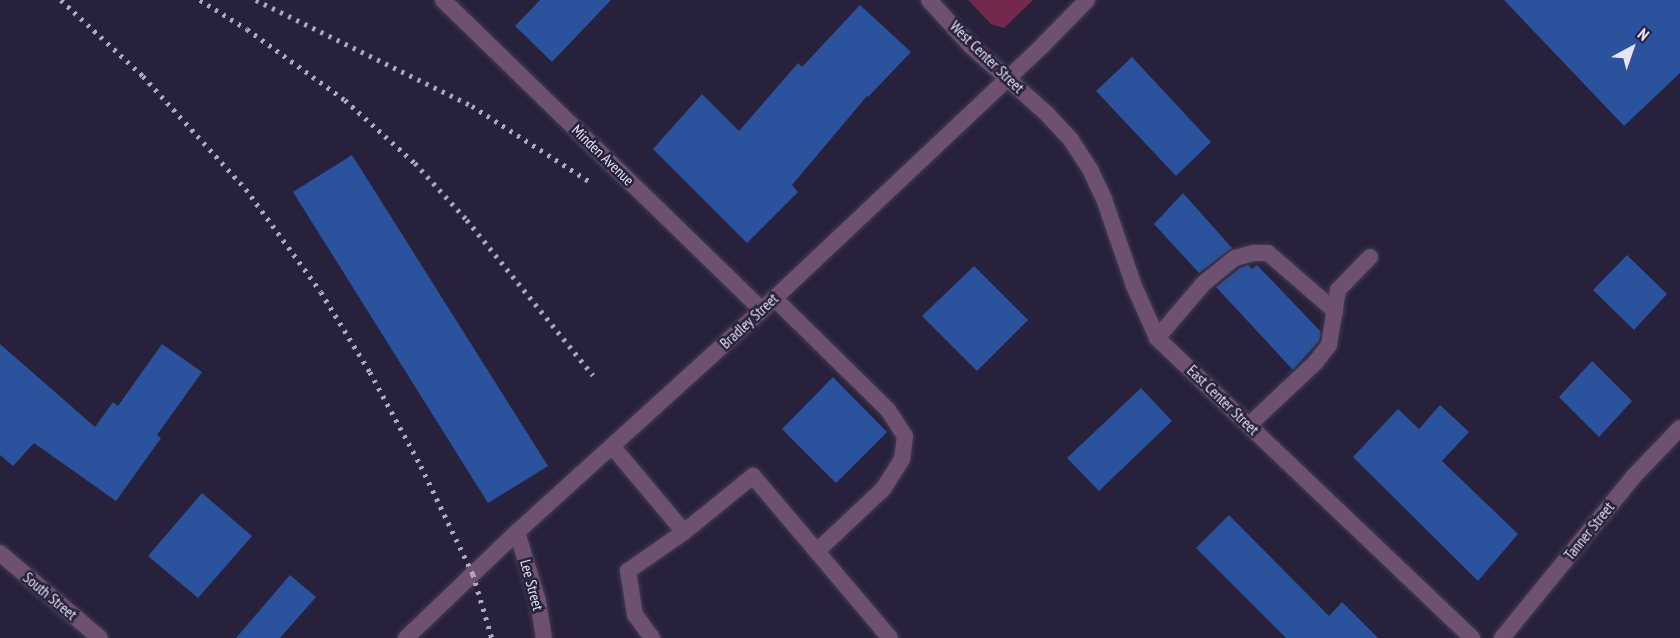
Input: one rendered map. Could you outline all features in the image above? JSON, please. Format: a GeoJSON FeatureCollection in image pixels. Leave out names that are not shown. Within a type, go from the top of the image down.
{"type":"FeatureCollection","features":[{"type":"Feature","properties":{"kind":"street","name":"Minden Avenue"},"geometry":{"type":"LineString","coordinates":[[443,0],[768,304],[888,410],[905,436],[902,459],[883,489],[817,552]]}},
{"type":"Feature","properties":{"kind":"street","name":"West Center Street"},"geometry":{"type":"LineString","coordinates":[[929,0],[971,46],[1046,113]]}},
{"type":"Feature","properties":{"kind":"street","name":"Bradley Street"},"geometry":{"type":"LineString","coordinates":[[406,638],[517,532],[768,304],[1008,78],[1087,0]]}},
{"type":"Feature","properties":{"kind":"street","name":"East Center Street"},"geometry":{"type":"LineString","coordinates":[[1046,113],[1071,140],[1090,169],[1104,199],[1134,286],[1157,338],[1472,638]]}},
{"type":"Feature","properties":{"kind":"street"},"geometry":{"type":"LineString","coordinates":[[1157,338],[1204,283],[1235,258],[1254,253],[1268,253],[1335,311]]}},
{"type":"Feature","properties":{"kind":"street"},"geometry":{"type":"LineString","coordinates":[[1249,425],[1315,363],[1329,345],[1338,290],[1370,257]]}},
{"type":"Feature","properties":{"kind":"street","name":"Tanner Street"},"geometry":{"type":"LineString","coordinates":[[1502,638],[1635,475],[1680,428]]}},
{"type":"Feature","properties":{"kind":"street"},"geometry":{"type":"LineString","coordinates":[[612,446],[684,532]]}},
{"type":"Feature","properties":{"kind":"street"},"geometry":{"type":"LineString","coordinates":[[652,638],[635,615],[628,571],[684,532],[753,476],[890,638]]}},
{"type":"Feature","properties":{"kind":"street","name":"Lee Street"},"geometry":{"type":"LineString","coordinates":[[517,532],[538,601],[544,638]]}},
{"type":"Feature","properties":{"kind":"street","name":"South Street"},"geometry":{"type":"LineString","coordinates":[[0,554],[100,638]]}},
{"type":"Feature","properties":{"kind":"shaded area"},"geometry":{"type":"Polygon","coordinates":[[[968,0],[1033,0],[1004,28],[991,24],[968,0]]]}},
{"type":"Feature","properties":{"kind":"building"},"geometry":{"type":"Polygon","coordinates":[[[540,0],[611,0],[552,62],[515,26],[540,0]]]}},
{"type":"Feature","properties":{"kind":"building"},"geometry":{"type":"Polygon","coordinates":[[[1504,0],[1680,0],[1680,73],[1624,126],[1504,0]]]}},
{"type":"Feature","properties":{"kind":"building"},"geometry":{"type":"Polygon","coordinates":[[[860,5],[911,52],[867,96],[792,185],[798,192],[747,243],[653,149],[702,94],[739,131],[798,63],[802,67],[860,5]]]}},
{"type":"Feature","properties":{"kind":"building"},"geometry":{"type":"Polygon","coordinates":[[[1132,57],[1211,142],[1176,176],[1096,91],[1132,57]]]}},
{"type":"Feature","properties":{"kind":"building"},"geometry":{"type":"Polygon","coordinates":[[[352,155],[548,466],[488,503],[293,192],[352,155]]]}},
{"type":"Feature","properties":{"kind":"building"},"geometry":{"type":"Polygon","coordinates":[[[1183,193],[1232,248],[1199,273],[1154,224],[1183,193]]]}},
{"type":"Feature","properties":{"kind":"building"},"geometry":{"type":"Polygon","coordinates":[[[1627,255],[1667,294],[1634,330],[1593,290],[1627,255]]]}},
{"type":"Feature","properties":{"kind":"building"},"geometry":{"type":"Polygon","coordinates":[[[1248,265],[1252,269],[1257,265],[1321,332],[1319,341],[1293,370],[1216,287],[1240,268],[1248,265]]]}},
{"type":"Feature","properties":{"kind":"building"},"geometry":{"type":"Polygon","coordinates":[[[974,266],[1028,320],[977,371],[922,316],[974,266]]]}},
{"type":"Feature","properties":{"kind":"building"},"geometry":{"type":"Polygon","coordinates":[[[0,344],[95,427],[113,402],[118,406],[162,344],[202,372],[157,435],[161,438],[116,501],[34,443],[13,466],[0,455],[0,344]]]}},
{"type":"Feature","properties":{"kind":"building"},"geometry":{"type":"Polygon","coordinates":[[[1592,361],[1632,401],[1599,437],[1559,397],[1592,361]]]}},
{"type":"Feature","properties":{"kind":"building"},"geometry":{"type":"Polygon","coordinates":[[[833,377],[887,432],[836,483],[782,429],[833,377]]]}},
{"type":"Feature","properties":{"kind":"building"},"geometry":{"type":"Polygon","coordinates":[[[1141,388],[1172,421],[1099,491],[1067,458],[1141,388]]]}},
{"type":"Feature","properties":{"kind":"building"},"geometry":{"type":"Polygon","coordinates":[[[1440,405],[1469,432],[1442,461],[1518,534],[1478,581],[1353,457],[1398,409],[1419,429],[1440,405]]]}},
{"type":"Feature","properties":{"kind":"building"},"geometry":{"type":"Polygon","coordinates":[[[202,493],[252,536],[198,598],[148,556],[202,493]]]}},
{"type":"Feature","properties":{"kind":"building"},"geometry":{"type":"Polygon","coordinates":[[[1229,515],[1329,616],[1342,602],[1378,638],[1286,638],[1196,548],[1229,515]]]}},
{"type":"Feature","properties":{"kind":"building"},"geometry":{"type":"Polygon","coordinates":[[[290,575],[316,597],[280,638],[236,638],[290,575]]]}},
{"type":"Feature","properties":{"kind":"railway"},"geometry":{"type":"LineString","coordinates":[[61,0],[143,76],[246,189],[321,292],[370,372],[421,466],[473,574],[492,638]]}},
{"type":"Feature","properties":{"kind":"railway"},"geometry":{"type":"LineString","coordinates":[[200,0],[247,29],[345,100],[415,163],[467,220],[593,375]]}},
{"type":"Feature","properties":{"kind":"railway"},"geometry":{"type":"LineString","coordinates":[[256,0],[472,106],[589,181]]}}]}
